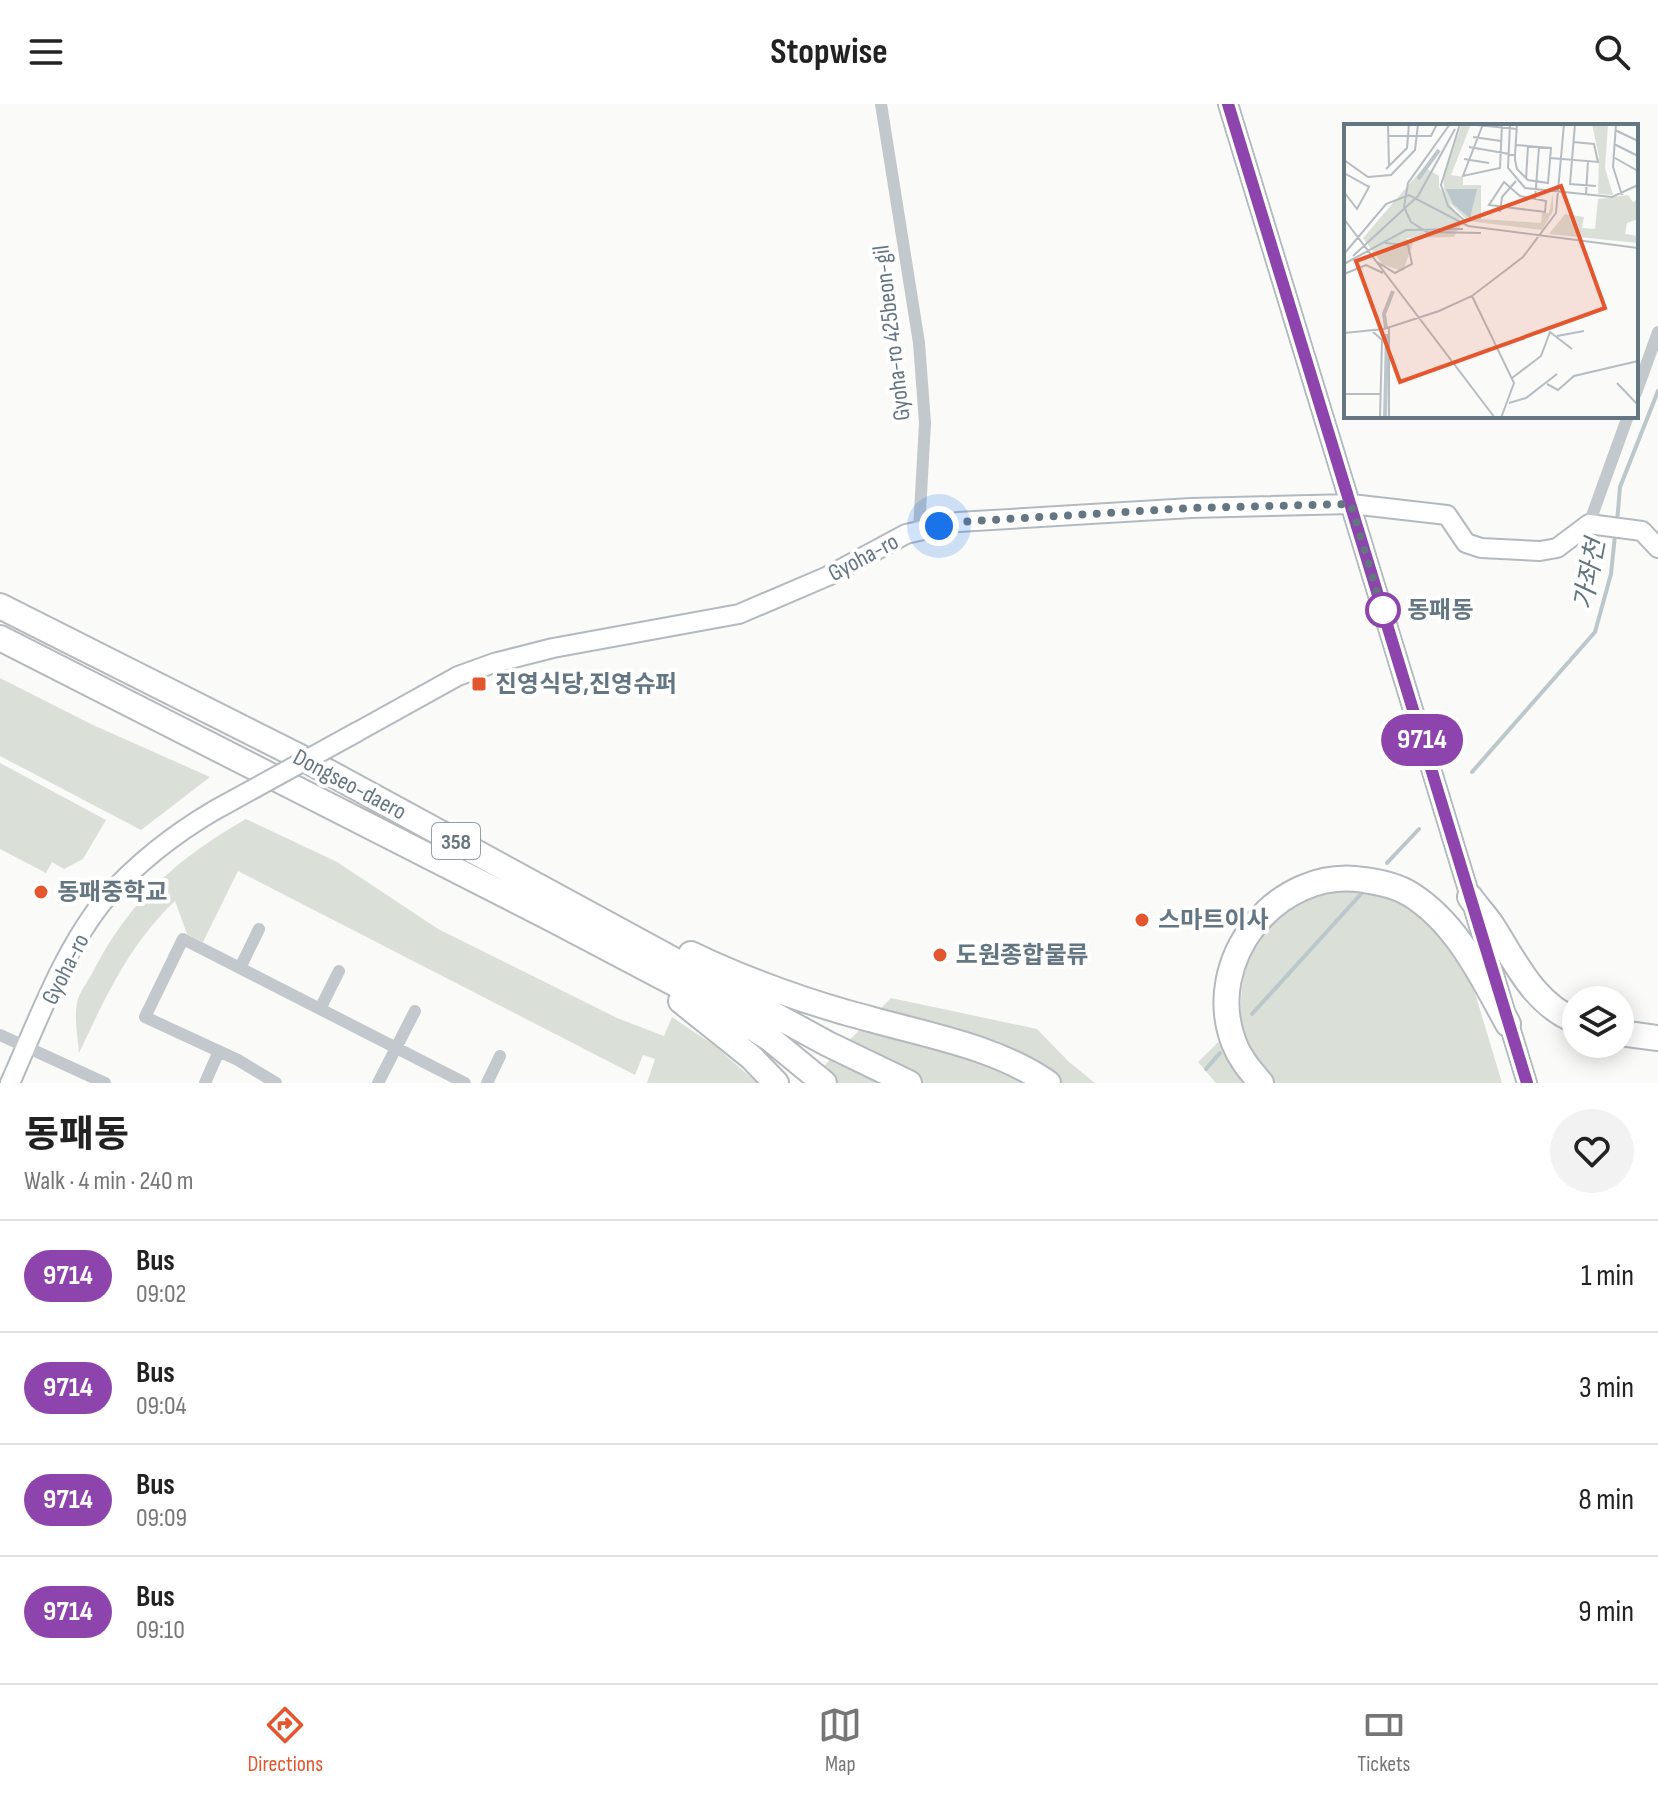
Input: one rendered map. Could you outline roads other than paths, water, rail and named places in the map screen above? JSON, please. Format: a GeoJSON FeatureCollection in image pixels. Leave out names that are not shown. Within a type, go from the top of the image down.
{"type":"FeatureCollection","features":[{"type":"Feature","properties":{"kind":"highway","name":"Dongseo-daero"},"geometry":{"type":"LineString","coordinates":[[0,606],[308,761],[828,1044],[909,1083]]}},
{"type":"Feature","properties":{"kind":"highway","name":"Dongseo-daero"},"geometry":{"type":"LineString","coordinates":[[0,640],[554,920],[723,1009],[769,1038],[824,1083]]}},
{"type":"Feature","properties":{"kind":"highway"},"geometry":{"type":"LineString","coordinates":[[422,823],[699,958],[865,1018],[988,1052],[1048,1083]]}},
{"type":"Feature","properties":{"kind":"highway"},"geometry":{"type":"LineString","coordinates":[[1261,1083],[1244,1063],[1231,1030],[1228,993],[1233,967],[1244,938],[1264,913],[1288,894],[1314,881],[1346,877],[1378,882],[1409,894],[1439,919],[1471,956],[1508,1024]]}},
{"type":"Feature","properties":{"kind":"highway"},"geometry":{"type":"LineString","coordinates":[[1470,897],[1492,926],[1514,965],[1536,992],[1562,1014]]}},
{"type":"Feature","properties":{"kind":"highway"},"geometry":{"type":"LineString","coordinates":[[554,920],[692,1008],[751,1057],[776,1083]]}},
{"type":"Feature","properties":{"kind":"highway"},"geometry":{"type":"LineString","coordinates":[[1634,1035],[1658,1038]]}},
{"type":"Feature","properties":{"kind":"street","name":"Gyoha-ro 425beon-gil"},"geometry":{"type":"LineString","coordinates":[[881,104],[919,343],[925,423],[919,530]]}},
{"type":"Feature","properties":{"kind":"street"},"geometry":{"type":"LineString","coordinates":[[1228,104],[1527,1083]]}},
{"type":"Feature","properties":{"kind":"street"},"geometry":{"type":"LineString","coordinates":[[1638,387],[1658,332]]}},
{"type":"Feature","properties":{"kind":"street"},"geometry":{"type":"LineString","coordinates":[[1627,418],[1589,524],[1642,531],[1658,548]]}},
{"type":"Feature","properties":{"kind":"street","name":"Gyoha-ro"},"geometry":{"type":"LineString","coordinates":[[10,1083],[64,968],[104,901],[128,874],[161,845],[215,810],[427,692],[470,672],[553,648],[739,614],[828,576],[906,534],[958,522],[1176,509],[1351,504],[1447,515],[1466,543],[1481,548],[1540,551],[1557,548],[1589,524]]}},
{"type":"Feature","properties":{"kind":"street"},"geometry":{"type":"LineString","coordinates":[[240,968],[259,929]]}},
{"type":"Feature","properties":{"kind":"street"},"geometry":{"type":"LineString","coordinates":[[276,1083],[219,1051],[145,1017],[183,939],[465,1083]]}},
{"type":"Feature","properties":{"kind":"street"},"geometry":{"type":"LineString","coordinates":[[320,1009],[339,971]]}},
{"type":"Feature","properties":{"kind":"street"},"geometry":{"type":"LineString","coordinates":[[378,1083],[415,1011]]}},
{"type":"Feature","properties":{"kind":"street"},"geometry":{"type":"LineString","coordinates":[[0,1035],[105,1083]]}},
{"type":"Feature","properties":{"kind":"street"},"geometry":{"type":"LineString","coordinates":[[205,1083],[219,1051]]}},
{"type":"Feature","properties":{"kind":"street"},"geometry":{"type":"LineString","coordinates":[[487,1083],[500,1056]]}},
{"type":"Feature","properties":{"kind":"waterway","name":"가좌천"},"geometry":{"type":"LineString","coordinates":[[1617,522],[1620,487],[1658,391]]}},
{"type":"Feature","properties":{"kind":"waterway","name":"가좌천"},"geometry":{"type":"LineString","coordinates":[[1472,772],[1595,632],[1611,574],[1615,535]]}},
{"type":"Feature","properties":{"kind":"waterway","name":"가좌천"},"geometry":{"type":"LineString","coordinates":[[1387,863],[1419,829]]}},
{"type":"Feature","properties":{"kind":"waterway","name":"가좌천"},"geometry":{"type":"LineString","coordinates":[[1252,1014],[1361,894]]}},
{"type":"Feature","properties":{"kind":"waterway","name":"가좌천"},"geometry":{"type":"LineString","coordinates":[[1206,1069],[1220,1053]]}},
{"type":"Feature","properties":{"kind":"place","name":"동패동"},"geometry":{"type":"Point","coordinates":[1383,610]}},
{"type":"Feature","properties":{"kind":"place","name":"진영식당,진영슈퍼"},"geometry":{"type":"Point","coordinates":[479,684]}},
{"type":"Feature","properties":{"kind":"place","name":"동패중학교"},"geometry":{"type":"Point","coordinates":[41,892]}},
{"type":"Feature","properties":{"kind":"place","name":"스마트이사"},"geometry":{"type":"Point","coordinates":[1142,920]}},
{"type":"Feature","properties":{"kind":"place","name":"도원종합물류"},"geometry":{"type":"Point","coordinates":[940,955]}}]}
